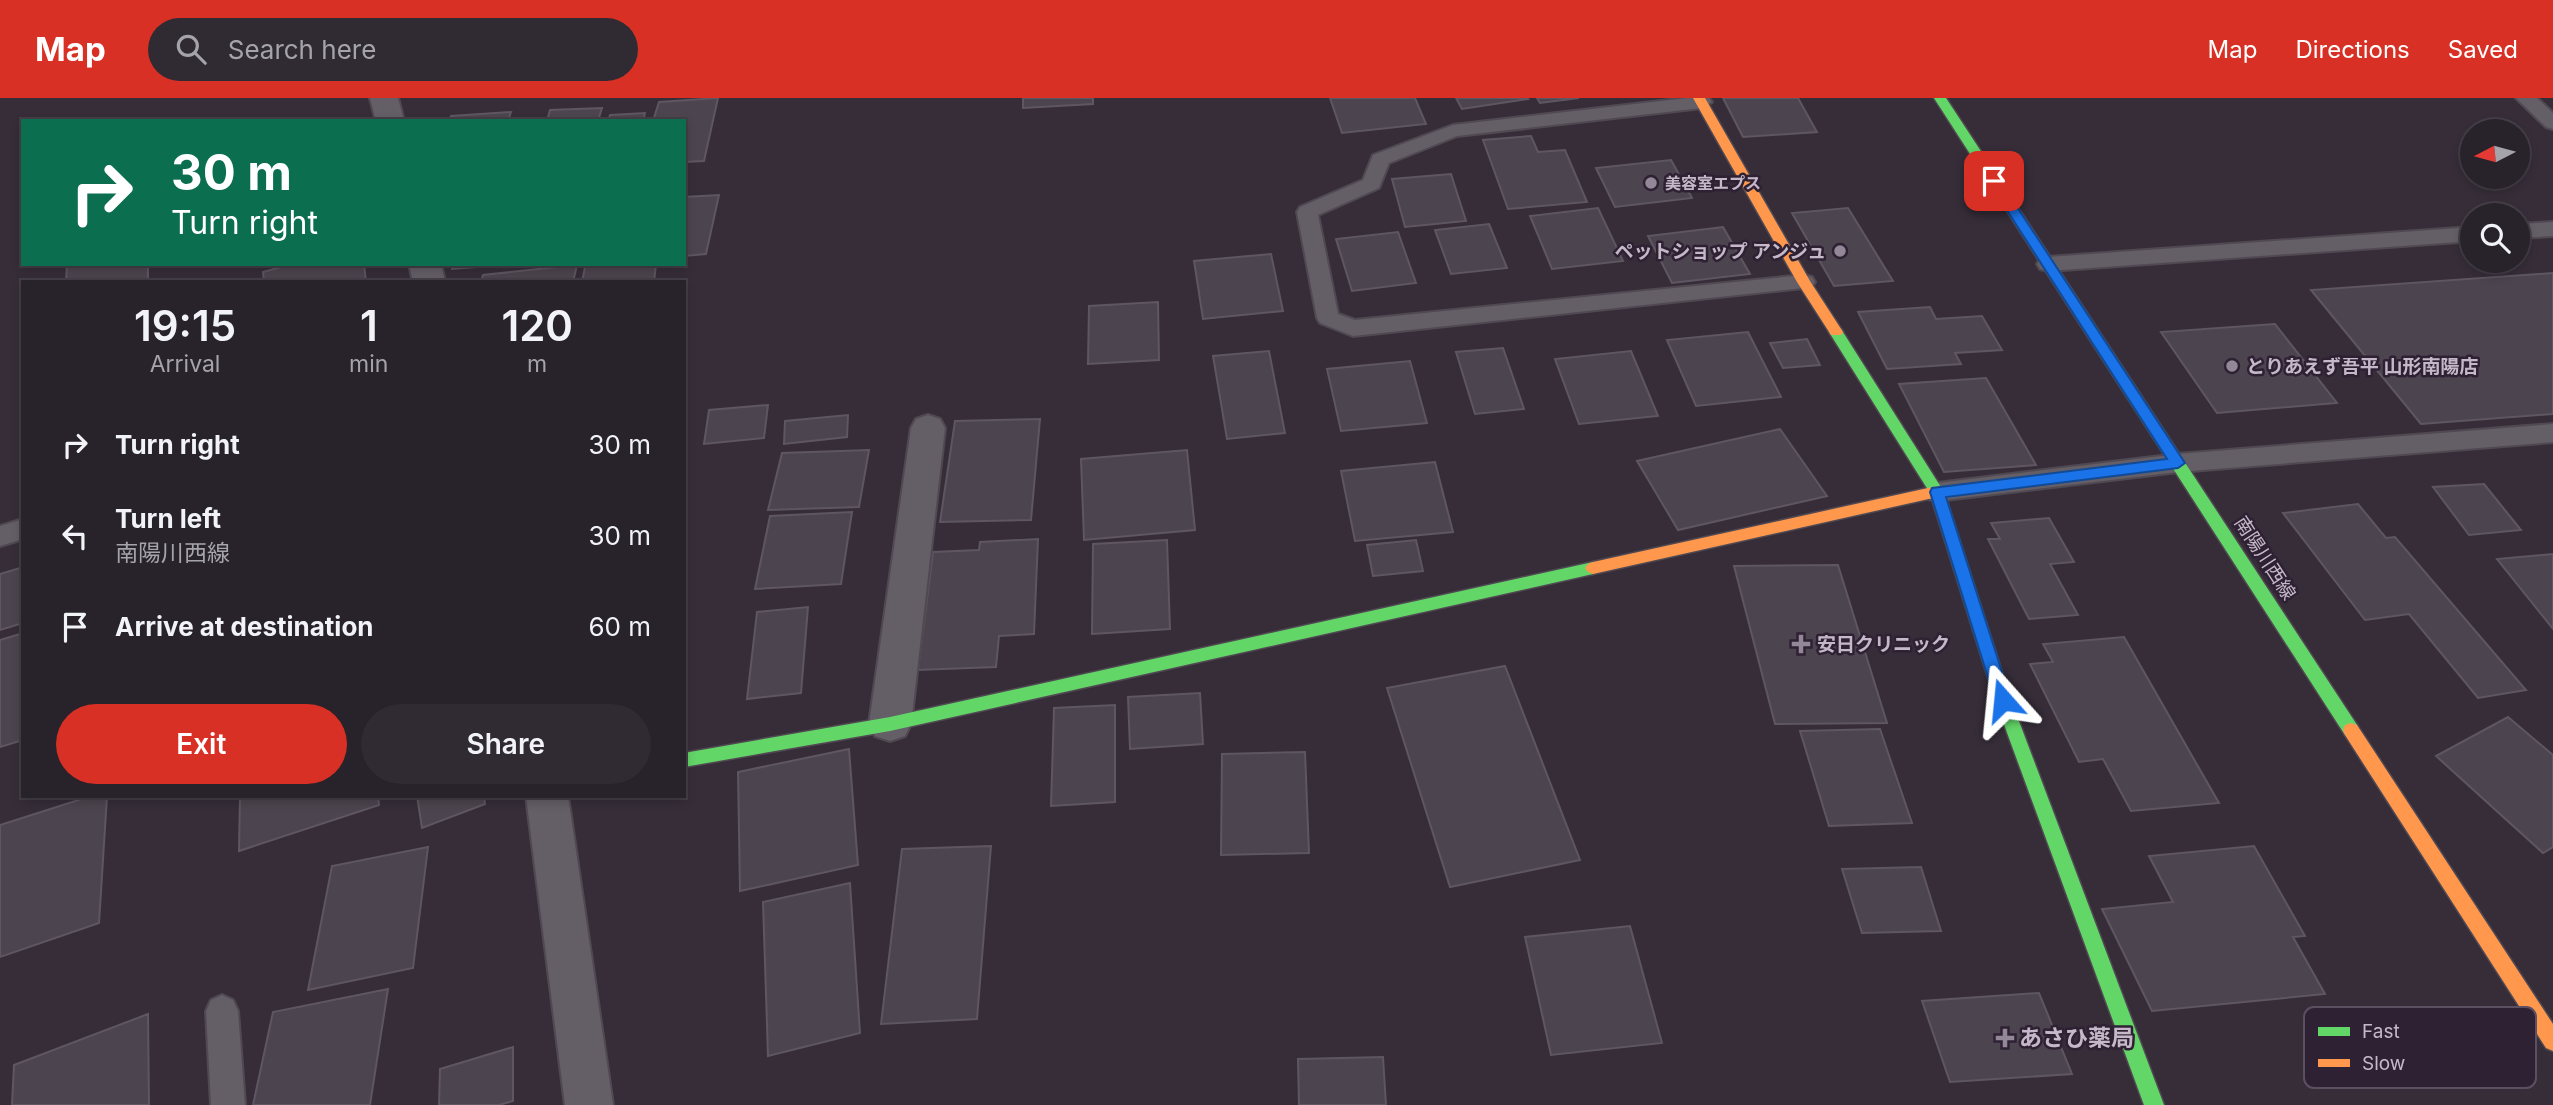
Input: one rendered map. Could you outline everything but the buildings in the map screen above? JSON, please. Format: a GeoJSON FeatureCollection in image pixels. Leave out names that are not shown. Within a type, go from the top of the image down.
{"type":"FeatureCollection","features":[{"type":"Feature","properties":{"kind":"street"},"geometry":{"type":"LineString","coordinates":[[384,98],[389,119]]}},
{"type":"Feature","properties":{"kind":"street","name":"南陽川西線"},"geometry":{"type":"LineString","coordinates":[[1940,98],[2531,1007]]}},
{"type":"Feature","properties":{"kind":"street"},"geometry":{"type":"LineString","coordinates":[[1700,100],[1804,282],[1937,492],[2003,700],[2154,1105]]}},
{"type":"Feature","properties":{"kind":"street"},"geometry":{"type":"LineString","coordinates":[[890,724],[928,428]]}},
{"type":"Feature","properties":{"kind":"street"},"geometry":{"type":"LineString","coordinates":[[686,760],[890,724],[1937,492]]}},
{"type":"Feature","properties":{"kind":"street"},"geometry":{"type":"LineString","coordinates":[[547,798],[589,1105]]}},
{"type":"Feature","properties":{"kind":"street","name":"南陽川西線"},"geometry":{"type":"LineString","coordinates":[[2536,1015],[2553,1041]]}},
{"type":"Feature","properties":{"kind":"lane"},"geometry":{"type":"LineString","coordinates":[[2526,98],[2553,123]]}},
{"type":"Feature","properties":{"kind":"lane"},"geometry":{"type":"LineString","coordinates":[[1700,100],[1453,131],[1380,159],[1372,184],[1307,212],[1328,318],[1353,328],[1804,282]]}},
{"type":"Feature","properties":{"kind":"lane"},"geometry":{"type":"LineString","coordinates":[[2530,230],[2553,229]]}},
{"type":"Feature","properties":{"kind":"lane"},"geometry":{"type":"LineString","coordinates":[[2048,264],[2460,235]]}},
{"type":"Feature","properties":{"kind":"lane"},"geometry":{"type":"LineString","coordinates":[[1937,492],[2178,463],[2553,433]]}},
{"type":"Feature","properties":{"kind":"lane"},"geometry":{"type":"LineString","coordinates":[[0,536],[21,530]]}},
{"type":"Feature","properties":{"kind":"lane"},"geometry":{"type":"LineString","coordinates":[[222,1011],[228,1105]]}},
{"type":"Feature","properties":{"kind":"traffic: fast"},"geometry":{"type":"LineString","coordinates":[[1940,98],[2351,730]]}},
{"type":"Feature","properties":{"kind":"traffic: fast"},"geometry":{"type":"LineString","coordinates":[[1836,332],[1937,492],[2003,700],[2154,1105]]}},
{"type":"Feature","properties":{"kind":"traffic: fast"},"geometry":{"type":"LineString","coordinates":[[686,760],[890,724],[1593,568]]}},
{"type":"Feature","properties":{"kind":"traffic: slow"},"geometry":{"type":"LineString","coordinates":[[1699,98],[1804,282],[1836,332]]}},
{"type":"Feature","properties":{"kind":"traffic: slow"},"geometry":{"type":"LineString","coordinates":[[1593,568],[1937,492]]}},
{"type":"Feature","properties":{"kind":"traffic: slow"},"geometry":{"type":"LineString","coordinates":[[2351,730],[2531,1007]]}},
{"type":"Feature","properties":{"kind":"traffic: slow"},"geometry":{"type":"LineString","coordinates":[[2536,1015],[2553,1041]]}},
{"type":"Feature","properties":{"kind":"place","name":"美容室エプス"},"geometry":{"type":"Point","coordinates":[1651,183]}},
{"type":"Feature","properties":{"kind":"place","name":"ペットショップ アンジュ"},"geometry":{"type":"Point","coordinates":[1840,251]}},
{"type":"Feature","properties":{"kind":"place","name":"とりあえず吾平 山形南陽店"},"geometry":{"type":"Point","coordinates":[2232,366]}},
{"type":"Feature","properties":{"kind":"place","name":"安日クリニック"},"geometry":{"type":"Point","coordinates":[1801,644]}},
{"type":"Feature","properties":{"kind":"place","name":"あさひ薬局"},"geometry":{"type":"Point","coordinates":[2005,1038]}},
{"type":"Feature","properties":{"kind":"route"},"geometry":{"type":"LineString","coordinates":[[1994,181],[2178,463],[1937,492],[2003,700]]}}]}
